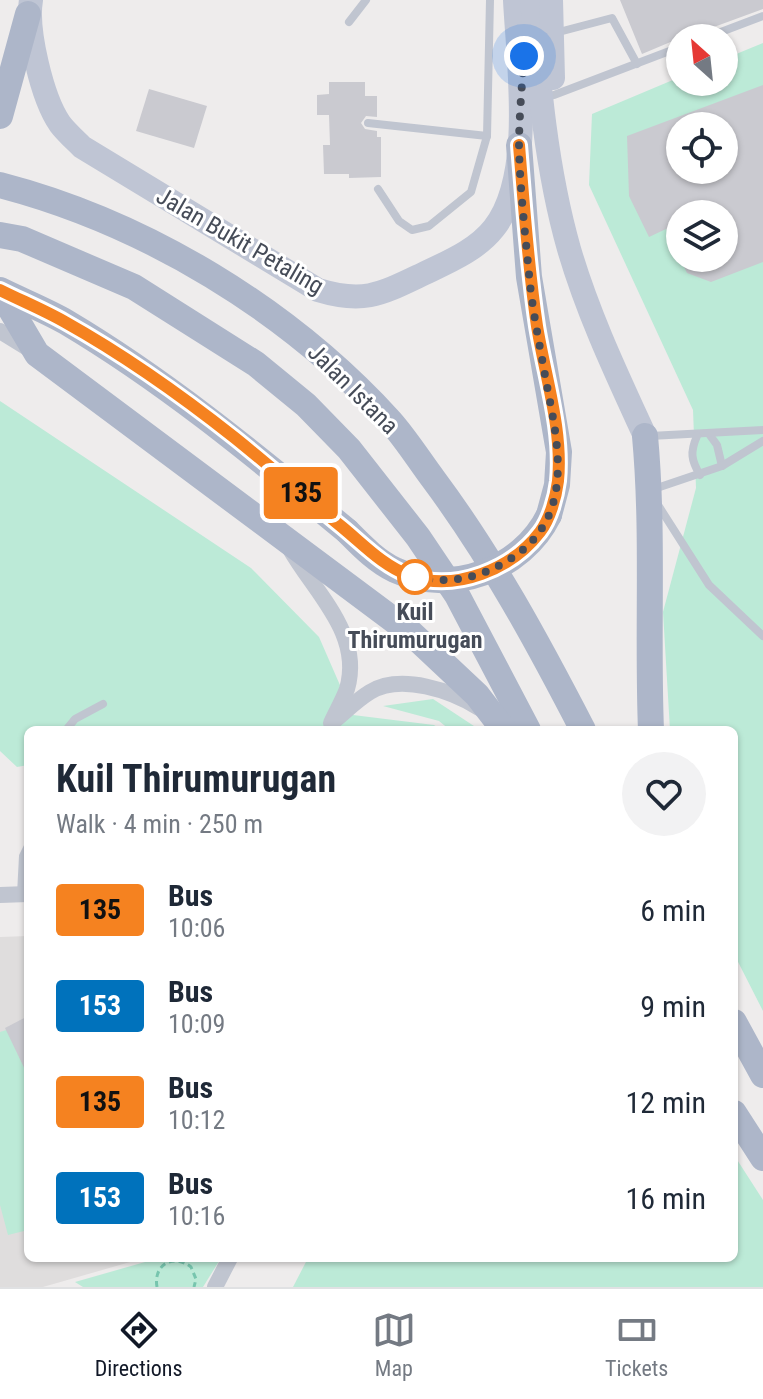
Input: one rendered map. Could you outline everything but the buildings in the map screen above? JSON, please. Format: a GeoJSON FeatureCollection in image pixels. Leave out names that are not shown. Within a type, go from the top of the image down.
{"type":"FeatureCollection","features":[{"type":"Feature","properties":{"kind":"main road","name":"Jalan Bukit Petaling"},"geometry":{"type":"LineString","coordinates":[[30,7],[43,86],[59,122],[82,147],[318,290],[345,298],[374,296],[472,248],[504,214],[515,185],[521,112],[515,0]]}},
{"type":"Feature","properties":{"kind":"main road"},"geometry":{"type":"LineString","coordinates":[[521,112],[530,0]]}},
{"type":"Feature","properties":{"kind":"main road"},"geometry":{"type":"LineString","coordinates":[[530,0],[549,154],[569,247],[601,340],[645,436],[651,492],[648,659],[651,726]]}},
{"type":"Feature","properties":{"kind":"main road"},"geometry":{"type":"LineString","coordinates":[[551,0],[554,95],[569,247]]}},
{"type":"Feature","properties":{"kind":"main road"},"geometry":{"type":"LineString","coordinates":[[0,116],[30,7]]}},
{"type":"Feature","properties":{"kind":"main road"},"geometry":{"type":"LineString","coordinates":[[2,295],[65,321],[145,373],[233,437],[393,569],[415,577],[458,580],[496,568],[512,558],[541,531],[557,485],[559,452],[529,277],[519,145]]}},
{"type":"Feature","properties":{"kind":"main road","name":"Jalan Istana"},"geometry":{"type":"LineString","coordinates":[[0,185],[74,208],[187,259],[299,336],[348,377],[392,424],[458,513],[506,588],[581,726]]}},
{"type":"Feature","properties":{"kind":"main road","name":"Jalan Istana"},"geometry":{"type":"LineString","coordinates":[[0,235],[22,239],[134,287],[256,364],[306,405],[349,449],[434,560],[457,595],[526,726]]}},
{"type":"Feature","properties":{"kind":"main road"},"geometry":{"type":"LineString","coordinates":[[2,295],[37,354],[411,633],[477,695],[499,723]]}},
{"type":"Feature","properties":{"kind":"main road"},"geometry":{"type":"LineString","coordinates":[[738,1029],[763,1075]]}},
{"type":"Feature","properties":{"kind":"main road"},"geometry":{"type":"LineString","coordinates":[[738,1119],[763,1158]]}},
{"type":"Feature","properties":{"kind":"street"},"geometry":{"type":"LineString","coordinates":[[0,331],[37,354]]}},
{"type":"Feature","properties":{"kind":"street"},"geometry":{"type":"LineString","coordinates":[[284,540],[307,579],[340,624],[348,644],[347,689],[328,726]]}},
{"type":"Feature","properties":{"kind":"street"},"geometry":{"type":"LineString","coordinates":[[328,726],[372,690],[398,685],[436,687],[465,699],[499,723]]}},
{"type":"Feature","properties":{"kind":"street"},"geometry":{"type":"LineString","coordinates":[[0,895],[24,894]]}},
{"type":"Feature","properties":{"kind":"street"},"geometry":{"type":"LineString","coordinates":[[215,1287],[228,1262]]}},
{"type":"Feature","properties":{"kind":"lane"},"geometry":{"type":"LineString","coordinates":[[349,22],[366,0]]}},
{"type":"Feature","properties":{"kind":"lane"},"geometry":{"type":"LineString","coordinates":[[378,189],[399,221],[412,230],[429,226],[471,192],[487,136],[490,0]]}},
{"type":"Feature","properties":{"kind":"lane"},"geometry":{"type":"LineString","coordinates":[[738,25],[763,16]]}},
{"type":"Feature","properties":{"kind":"lane"},"geometry":{"type":"LineString","coordinates":[[552,34],[612,18],[637,64]]}},
{"type":"Feature","properties":{"kind":"lane"},"geometry":{"type":"LineString","coordinates":[[554,95],[666,53]]}},
{"type":"Feature","properties":{"kind":"lane"},"geometry":{"type":"LineString","coordinates":[[368,123],[487,136]]}},
{"type":"Feature","properties":{"kind":"lane"},"geometry":{"type":"LineString","coordinates":[[645,436],[697,436],[763,430]]}},
{"type":"Feature","properties":{"kind":"lane"},"geometry":{"type":"LineString","coordinates":[[709,434],[717,445],[722,466]]}},
{"type":"Feature","properties":{"kind":"lane"},"geometry":{"type":"LineString","coordinates":[[697,436],[692,461],[700,475]]}},
{"type":"Feature","properties":{"kind":"lane"},"geometry":{"type":"LineString","coordinates":[[763,441],[722,466],[651,492],[709,585],[763,636]]}},
{"type":"Feature","properties":{"kind":"lane"},"geometry":{"type":"LineString","coordinates":[[69,726],[75,719],[103,704]]}},
{"type":"Feature","properties":{"kind":"lane"},"geometry":{"type":"LineString","coordinates":[[24,854],[24,875]]}},
{"type":"Feature","properties":{"kind":"path"},"geometry":{"type":"LineString","coordinates":[[157,1287],[158,1271],[169,1262]]}},
{"type":"Feature","properties":{"kind":"path"},"geometry":{"type":"LineString","coordinates":[[182,1262],[191,1267],[196,1279],[194,1287]]}},
{"type":"Feature","properties":{"kind":"shaded area"},"geometry":{"type":"Polygon","coordinates":[[[24,936],[24,1262],[130,1262],[43,1287],[0,1287],[0,937],[24,936]]]}},
{"type":"Feature","properties":{"kind":"green space"},"geometry":{"type":"Polygon","coordinates":[[[763,43],[763,1011],[738,962],[738,726],[670,726],[663,612],[696,488],[693,410],[589,185],[592,114],[666,83],[666,96],[738,96],[738,53],[763,43]]]}},
{"type":"Feature","properties":{"kind":"green space"},"geometry":{"type":"Polygon","coordinates":[[[0,401],[251,568],[319,637],[353,715],[435,726],[24,726],[24,766],[17,767],[0,751],[0,401]]]}},
{"type":"Feature","properties":{"kind":"green space"},"geometry":{"type":"Polygon","coordinates":[[[433,699],[474,726],[445,726],[439,721],[383,706],[433,699]]]}},
{"type":"Feature","properties":{"kind":"green space"},"geometry":{"type":"Polygon","coordinates":[[[22,1025],[24,1030],[24,1231],[8,1235],[0,1205],[0,1032],[22,1025]]]}},
{"type":"Feature","properties":{"kind":"green space"},"geometry":{"type":"Polygon","coordinates":[[[738,1161],[763,1200],[763,1287],[293,1287],[306,1262],[738,1262],[738,1161]]]}},
{"type":"Feature","properties":{"kind":"green space"},"geometry":{"type":"Polygon","coordinates":[[[145,1262],[219,1262],[203,1287],[83,1287],[75,1282],[145,1262]]]}},
{"type":"Feature","properties":{"kind":"bus line","name":"135"},"geometry":{"type":"LineString","coordinates":[[0,290],[65,321],[145,373],[233,437],[393,569],[435,580],[475,577],[512,558],[541,531],[557,485],[559,452],[529,277],[519,145]]}},
{"type":"Feature","properties":{"kind":"place","name":"Kuil Thirumurugan"},"geometry":{"type":"Point","coordinates":[415,577]}},
{"type":"Feature","properties":{"kind":"route"},"geometry":{"type":"LineString","coordinates":[[415,577],[458,580],[475,577],[512,558],[541,531],[557,485],[559,452],[529,277],[519,145],[524,56]]}}]}
